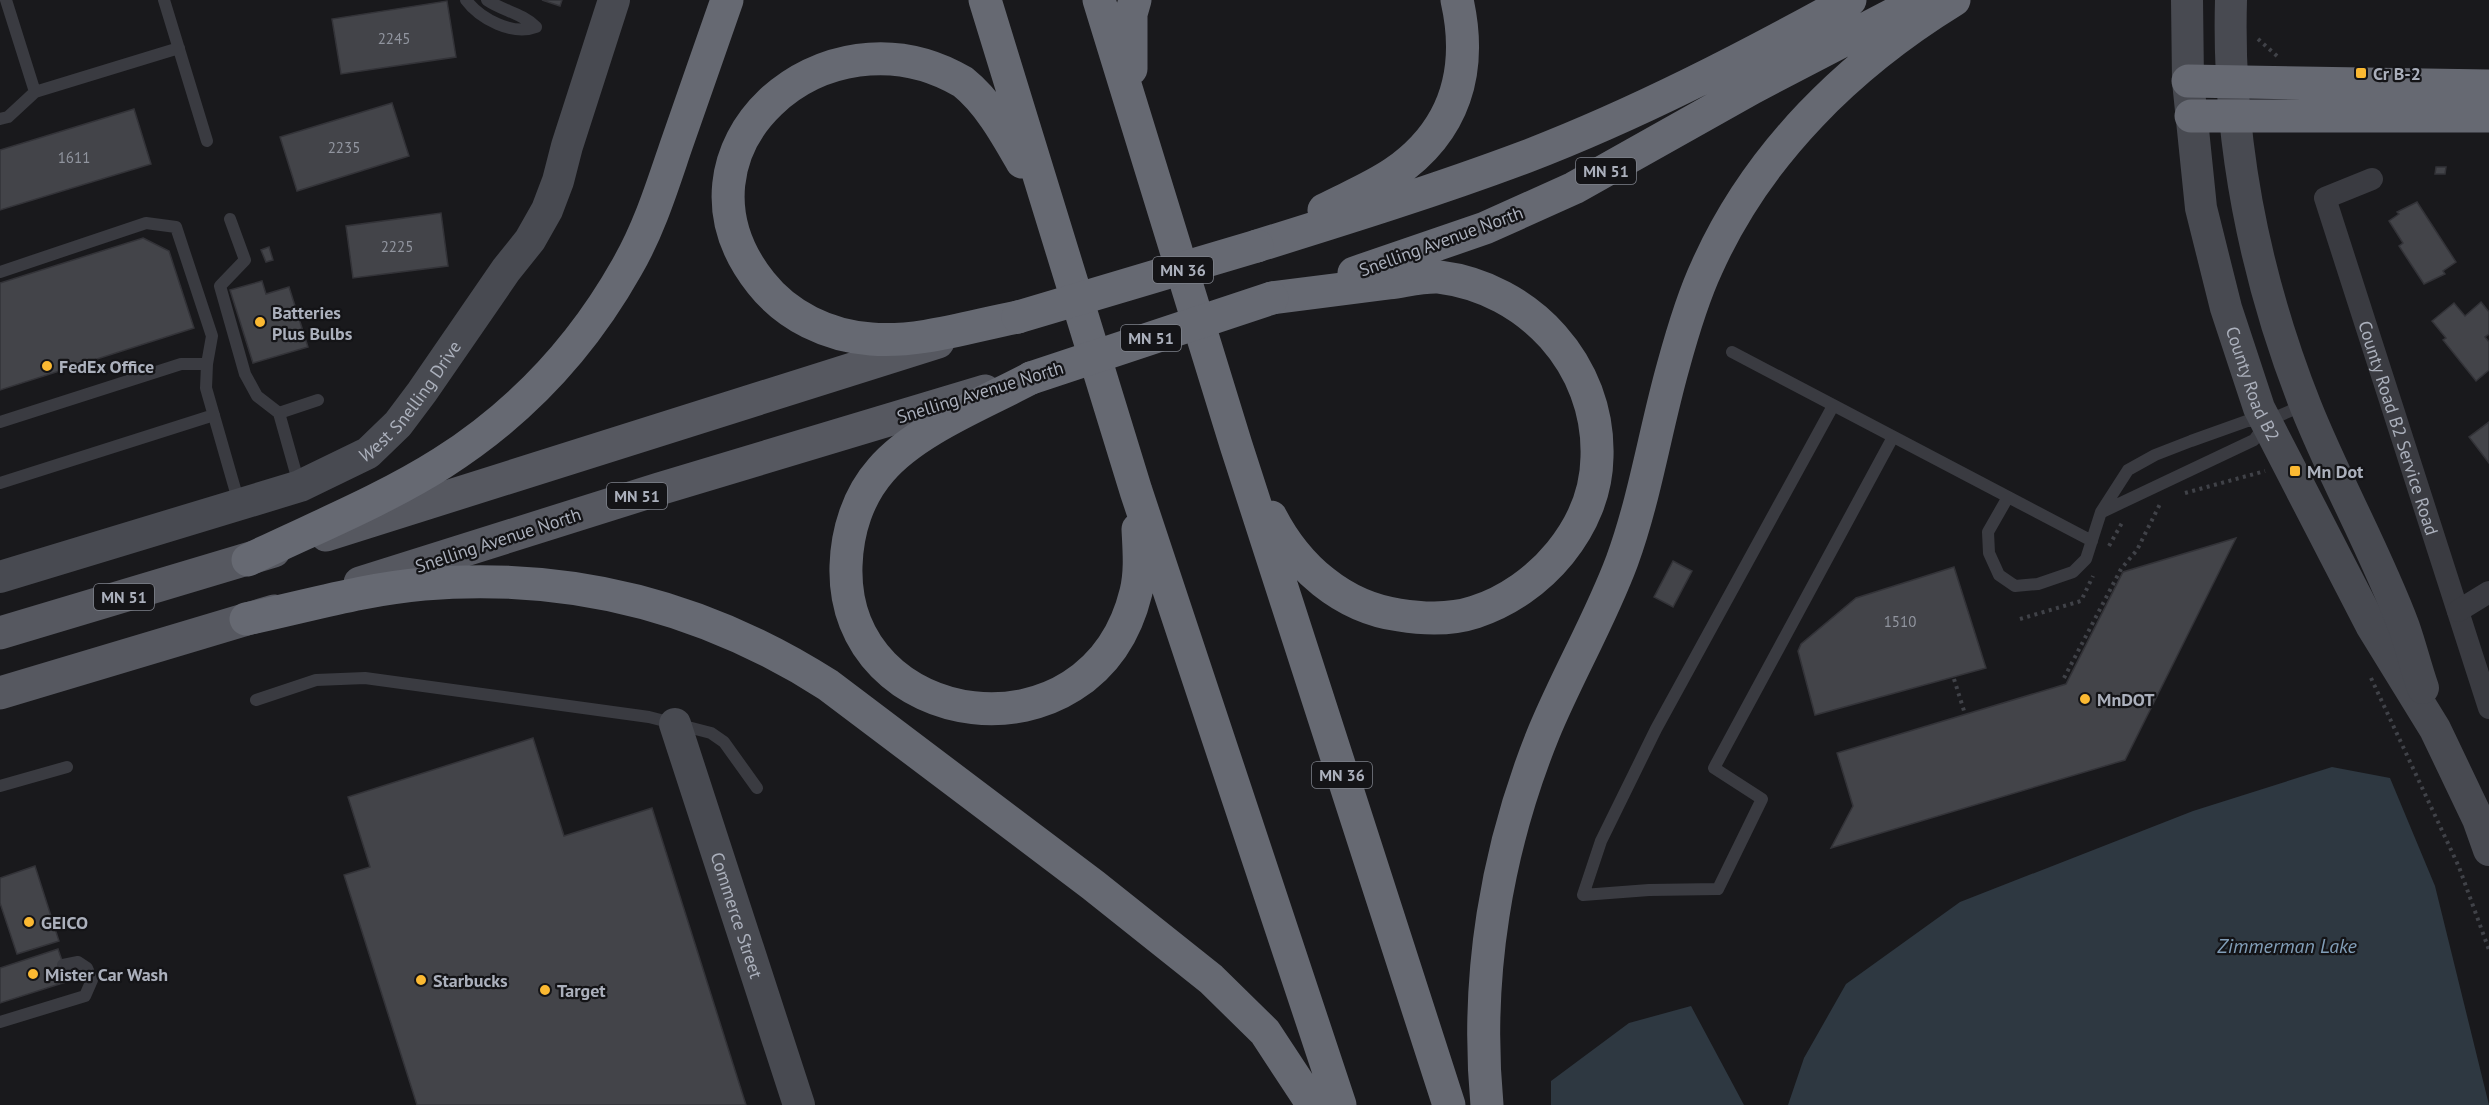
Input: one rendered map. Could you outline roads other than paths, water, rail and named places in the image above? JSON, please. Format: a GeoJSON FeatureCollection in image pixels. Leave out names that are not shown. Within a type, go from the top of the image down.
{"type":"FeatureCollection","features":[{"type":"Feature","properties":{"kind":"highway"},"geometry":{"type":"LineString","coordinates":[[248,560],[441,464],[495,425],[528,396],[566,356],[599,312],[628,266],[648,225],[727,0]]}},
{"type":"Feature","properties":{"kind":"highway"},"geometry":{"type":"LineString","coordinates":[[985,0],[1136,491],[1340,1105]]}},
{"type":"Feature","properties":{"kind":"highway","name":"MN 36"},"geometry":{"type":"LineString","coordinates":[[1099,0],[1130,94],[1236,445],[1449,1105]]}},
{"type":"Feature","properties":{"kind":"highway"},"geometry":{"type":"LineString","coordinates":[[1130,94],[1131,14],[1135,0]]}},
{"type":"Feature","properties":{"kind":"highway"},"geometry":{"type":"LineString","coordinates":[[1257,246],[1392,174],[1420,153],[1438,131],[1451,107],[1460,81],[1464,56],[1463,27],[1457,0]]}},
{"type":"Feature","properties":{"kind":"highway","name":"MN 51"},"geometry":{"type":"LineString","coordinates":[[1018,317],[1367,213],[1527,156],[1732,63],[1850,0]]}},
{"type":"Feature","properties":{"kind":"highway","name":"Snelling Avenue North"},"geometry":{"type":"LineString","coordinates":[[1031,378],[1485,228],[1574,188],[1752,88],[1922,0]]}},
{"type":"Feature","properties":{"kind":"highway"},"geometry":{"type":"LineString","coordinates":[[1487,1105],[1484,1072],[1486,973],[1493,910],[1509,836],[1544,731],[1596,623],[1623,558],[1673,368],[1707,267],[1752,187],[1786,141],[1854,72],[1885,46],[1954,0]]}},
{"type":"Feature","properties":{"kind":"highway"},"geometry":{"type":"LineString","coordinates":[[1018,317],[899,339],[870,339],[816,326],[793,313],[771,296],[756,277],[738,242],[731,219],[730,178],[735,151],[746,125],[770,91],[797,70],[824,57],[867,48],[888,48],[926,59],[964,83],[992,113],[1020,159],[1059,241]]}},
{"type":"Feature","properties":{"kind":"highway"},"geometry":{"type":"LineString","coordinates":[[2188,81],[2489,86]]}},
{"type":"Feature","properties":{"kind":"highway"},"geometry":{"type":"LineString","coordinates":[[2191,116],[2489,116]]}},
{"type":"Feature","properties":{"kind":"highway"},"geometry":{"type":"LineString","coordinates":[[1236,445],[1273,521],[1290,548],[1310,571],[1334,590],[1362,605],[1388,614],[1418,618],[1447,618],[1476,612],[1506,599],[1531,583],[1568,543],[1583,517],[1592,486],[1597,457],[1594,426],[1578,369],[1561,344],[1521,307],[1494,291],[1436,277],[1272,298]]}},
{"type":"Feature","properties":{"kind":"highway"},"geometry":{"type":"LineString","coordinates":[[1031,378],[924,434],[901,450],[880,470],[864,494],[853,520],[846,549],[845,578],[850,606],[857,623],[870,647],[888,668],[908,684],[943,702],[969,709],[1002,709],[1035,703],[1059,695],[1078,683],[1100,664],[1116,641],[1136,592],[1140,568],[1136,491]]}},
{"type":"Feature","properties":{"kind":"highway"},"geometry":{"type":"LineString","coordinates":[[246,620],[389,588],[484,581],[544,584],[645,602],[724,628],[782,656],[828,685],[1182,954],[1239,1004],[1265,1032],[1312,1105]]}},
{"type":"Feature","properties":{"kind":"main road","name":"MN 51"},"geometry":{"type":"LineString","coordinates":[[0,633],[248,560],[1018,317]]}},
{"type":"Feature","properties":{"kind":"main road","name":"Snelling Avenue North"},"geometry":{"type":"LineString","coordinates":[[0,693],[246,620],[648,492],[1031,378]]}},
{"type":"Feature","properties":{"kind":"street","name":"West Snelling Drive"},"geometry":{"type":"LineString","coordinates":[[0,577],[300,486],[368,453],[398,424],[530,240],[558,181],[614,0]]}},
{"type":"Feature","properties":{"kind":"street","name":"County Road B2"},"geometry":{"type":"LineString","coordinates":[[2187,0],[2188,81],[2201,208],[2226,308],[2259,408],[2268,421],[2371,626],[2435,729],[2478,819],[2489,850]]}},
{"type":"Feature","properties":{"kind":"street","name":"County Road B2"},"geometry":{"type":"LineString","coordinates":[[2231,0],[2235,116],[2245,195],[2257,249],[2305,404],[2404,627],[2435,729]]}},
{"type":"Feature","properties":{"kind":"street","name":"County Road B2 Service Road"},"geometry":{"type":"LineString","coordinates":[[2372,179],[2325,198],[2489,708]]}},
{"type":"Feature","properties":{"kind":"street"},"geometry":{"type":"LineString","coordinates":[[2458,611],[2489,592]]}},
{"type":"Feature","properties":{"kind":"street","name":"Commerce Street"},"geometry":{"type":"LineString","coordinates":[[675,724],[799,1105]]}},
{"type":"Feature","properties":{"kind":"lane"},"geometry":{"type":"LineString","coordinates":[[6,0],[35,92]]}},
{"type":"Feature","properties":{"kind":"lane"},"geometry":{"type":"LineString","coordinates":[[164,0],[207,141]]}},
{"type":"Feature","properties":{"kind":"lane"},"geometry":{"type":"LineString","coordinates":[[466,0],[477,12],[494,22],[525,31],[536,27],[526,17],[500,8],[487,0]]}},
{"type":"Feature","properties":{"kind":"lane"},"geometry":{"type":"LineString","coordinates":[[0,119],[8,117],[35,92],[179,48]]}},
{"type":"Feature","properties":{"kind":"lane"},"geometry":{"type":"LineString","coordinates":[[230,219],[245,260],[220,286],[250,387],[279,413],[300,486]]}},
{"type":"Feature","properties":{"kind":"lane"},"geometry":{"type":"LineString","coordinates":[[0,272],[147,223],[176,227],[212,336],[206,388],[239,504]]}},
{"type":"Feature","properties":{"kind":"lane"},"geometry":{"type":"LineString","coordinates":[[212,336],[234,329]]}},
{"type":"Feature","properties":{"kind":"lane"},"geometry":{"type":"LineString","coordinates":[[1732,352],[2092,542]]}},
{"type":"Feature","properties":{"kind":"lane"},"geometry":{"type":"LineString","coordinates":[[0,422],[180,364],[207,364]]}},
{"type":"Feature","properties":{"kind":"lane"},"geometry":{"type":"LineString","coordinates":[[279,413],[318,400]]}},
{"type":"Feature","properties":{"kind":"lane"},"geometry":{"type":"LineString","coordinates":[[2008,497],[1988,532],[1989,553],[1999,575],[2015,586],[2038,584],[2073,572],[2086,559],[2101,512],[2128,470],[2155,455],[2247,421],[2268,421],[2305,404]]}},
{"type":"Feature","properties":{"kind":"lane"},"geometry":{"type":"LineString","coordinates":[[1833,406],[1656,729],[1601,841],[1583,895],[1649,890],[1718,889],[1762,799],[1714,768],[1893,436]]}},
{"type":"Feature","properties":{"kind":"lane"},"geometry":{"type":"LineString","coordinates":[[0,483],[214,415]]}},
{"type":"Feature","properties":{"kind":"lane"},"geometry":{"type":"LineString","coordinates":[[2101,512],[2254,440],[2268,421]]}},
{"type":"Feature","properties":{"kind":"lane"},"geometry":{"type":"LineString","coordinates":[[256,700],[316,680],[365,678],[649,717],[711,733],[724,742],[757,788]]}},
{"type":"Feature","properties":{"kind":"lane"},"geometry":{"type":"LineString","coordinates":[[0,786],[67,767]]}},
{"type":"Feature","properties":{"kind":"lane"},"geometry":{"type":"LineString","coordinates":[[0,1022],[85,996],[92,980],[87,968],[78,962],[63,965]]}},
{"type":"Feature","properties":{"kind":"water","name":"Zimmerman Lake"},"geometry":{"type":"Polygon","coordinates":[[[2332,767],[2390,778],[2435,886],[2489,1105],[1788,1105],[1804,1058],[1846,984],[1960,902],[2193,811],[2332,767]]]}},
{"type":"Feature","properties":{"kind":"water"},"geometry":{"type":"Polygon","coordinates":[[[1691,1006],[1744,1105],[1551,1105],[1551,1081],[1629,1023],[1691,1006]]]}},
{"type":"Feature","properties":{"kind":"place","name":"Cr B-2"},"geometry":{"type":"Point","coordinates":[2361,73]}},
{"type":"Feature","properties":{"kind":"place","name":"Batteries Plus Bulbs"},"geometry":{"type":"Point","coordinates":[260,322]}},
{"type":"Feature","properties":{"kind":"place","name":"FedEx Office"},"geometry":{"type":"Point","coordinates":[47,366]}},
{"type":"Feature","properties":{"kind":"place","name":"Mn Dot"},"geometry":{"type":"Point","coordinates":[2295,471]}},
{"type":"Feature","properties":{"kind":"place","name":"MnDOT"},"geometry":{"type":"Point","coordinates":[2085,699]}},
{"type":"Feature","properties":{"kind":"place","name":"GEICO"},"geometry":{"type":"Point","coordinates":[29,922]}},
{"type":"Feature","properties":{"kind":"place","name":"Mister Car Wash"},"geometry":{"type":"Point","coordinates":[33,974]}},
{"type":"Feature","properties":{"kind":"place","name":"Starbucks"},"geometry":{"type":"Point","coordinates":[421,980]}},
{"type":"Feature","properties":{"kind":"place","name":"Target"},"geometry":{"type":"Point","coordinates":[545,990]}}]}
